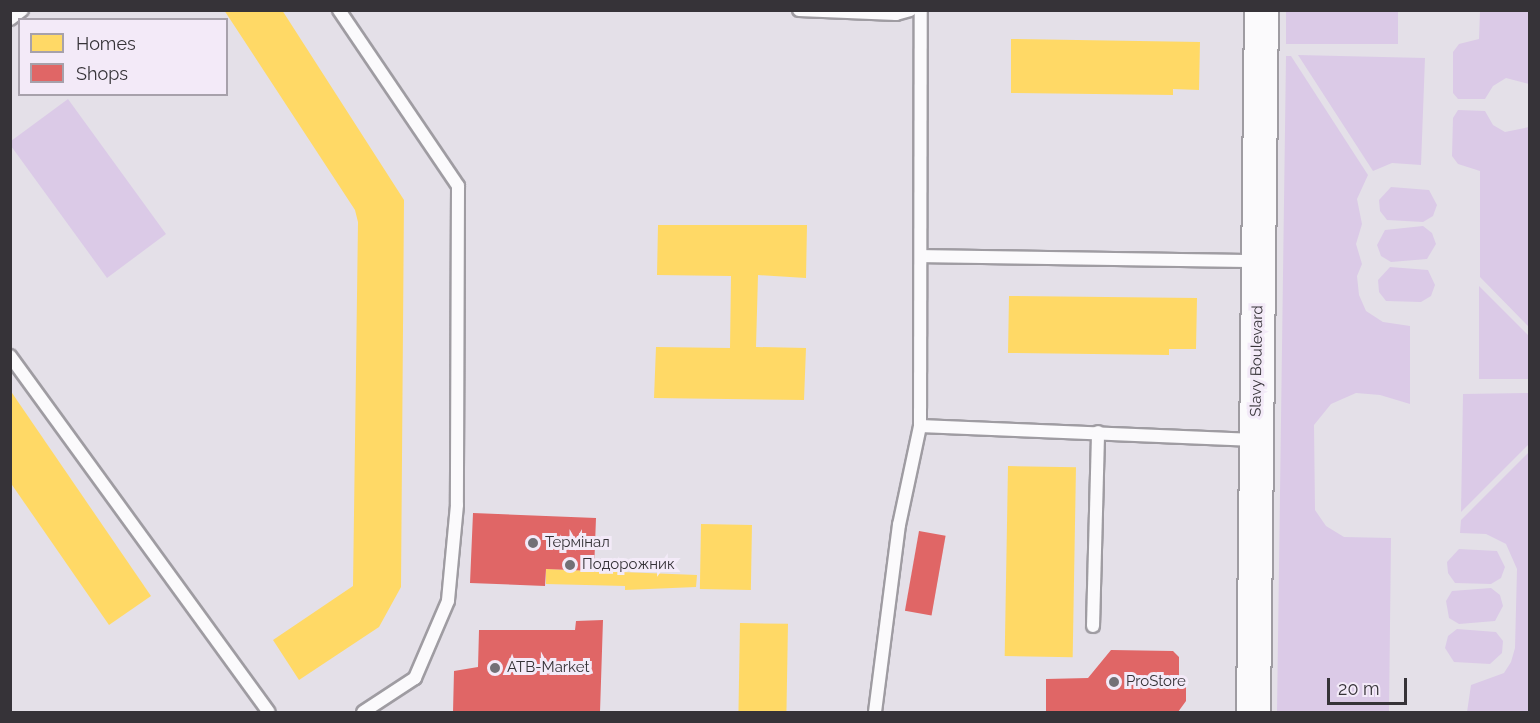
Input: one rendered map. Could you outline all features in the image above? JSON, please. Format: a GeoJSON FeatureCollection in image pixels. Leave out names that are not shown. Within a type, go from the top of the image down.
{"type":"FeatureCollection","features":[{"type":"Feature","properties":{"kind":"main road","name":"Slavy Boulevard"},"geometry":{"type":"LineString","coordinates":[[1253,712],[1261,10]]}},
{"type":"Feature","properties":{"kind":"lane"},"geometry":{"type":"LineString","coordinates":[[10,19],[22,10]]}},
{"type":"Feature","properties":{"kind":"lane"},"geometry":{"type":"LineString","coordinates":[[339,10],[459,186],[457,505],[448,602],[415,678],[363,712]]}},
{"type":"Feature","properties":{"kind":"lane"},"geometry":{"type":"LineString","coordinates":[[799,10],[896,14],[910,10]]}},
{"type":"Feature","properties":{"kind":"lane"},"geometry":{"type":"LineString","coordinates":[[875,712],[899,525],[920,426],[921,10]]}},
{"type":"Feature","properties":{"kind":"lane"},"geometry":{"type":"LineString","coordinates":[[922,256],[1258,261]]}},
{"type":"Feature","properties":{"kind":"lane"},"geometry":{"type":"LineString","coordinates":[[10,356],[269,712]]}},
{"type":"Feature","properties":{"kind":"lane"},"geometry":{"type":"LineString","coordinates":[[920,426],[1256,440]]}},
{"type":"Feature","properties":{"kind":"lane"},"geometry":{"type":"LineString","coordinates":[[1093,626],[1098,432]]}},
{"type":"Feature","properties":{"kind":"shaded area"},"geometry":{"type":"Polygon","coordinates":[[[1286,11],[1398,11],[1398,44],[1286,44],[1286,11]]]}},
{"type":"Feature","properties":{"kind":"shaded area"},"geometry":{"type":"Polygon","coordinates":[[[1480,11],[1529,11],[1529,84],[1506,78],[1493,86],[1485,99],[1458,99],[1453,93],[1453,52],[1459,44],[1479,39],[1480,11]]]}},
{"type":"Feature","properties":{"kind":"shaded area"},"geometry":{"type":"Polygon","coordinates":[[[1298,55],[1425,58],[1421,165],[1392,163],[1373,171],[1298,55]]]}},
{"type":"Feature","properties":{"kind":"shaded area"},"geometry":{"type":"Polygon","coordinates":[[[1286,56],[1291,56],[1368,175],[1357,199],[1362,224],[1356,244],[1362,264],[1357,276],[1359,295],[1366,311],[1383,322],[1410,326],[1410,404],[1380,395],[1356,393],[1331,404],[1314,425],[1315,510],[1326,526],[1344,537],[1391,538],[1389,712],[1277,712],[1286,56]]]}},
{"type":"Feature","properties":{"kind":"shaded area"},"geometry":{"type":"Polygon","coordinates":[[[68,99],[166,234],[107,278],[11,146],[11,141],[68,99]]]}},
{"type":"Feature","properties":{"kind":"shaded area"},"geometry":{"type":"Polygon","coordinates":[[[1458,110],[1485,111],[1493,125],[1505,132],[1529,127],[1529,327],[1480,277],[1480,171],[1458,164],[1452,156],[1453,118],[1458,110]]]}},
{"type":"Feature","properties":{"kind":"shaded area"},"geometry":{"type":"Polygon","coordinates":[[[1391,187],[1429,190],[1437,205],[1433,216],[1423,222],[1387,220],[1380,211],[1379,200],[1391,187]]]}},
{"type":"Feature","properties":{"kind":"shaded area"},"geometry":{"type":"Polygon","coordinates":[[[1423,226],[1432,233],[1436,244],[1427,259],[1391,262],[1381,256],[1377,245],[1385,230],[1423,226]]]}},
{"type":"Feature","properties":{"kind":"shaded area"},"geometry":{"type":"Polygon","coordinates":[[[1390,267],[1428,270],[1435,285],[1431,296],[1421,302],[1386,301],[1379,292],[1378,280],[1390,267]]]}},
{"type":"Feature","properties":{"kind":"shaded area"},"geometry":{"type":"Polygon","coordinates":[[[1479,286],[1529,336],[1529,379],[1479,379],[1479,286]]]}},
{"type":"Feature","properties":{"kind":"shaded area"},"geometry":{"type":"Polygon","coordinates":[[[1529,393],[1529,444],[1461,512],[1463,394],[1529,393]]]}},
{"type":"Feature","properties":{"kind":"shaded area"},"geometry":{"type":"Polygon","coordinates":[[[1529,452],[1529,712],[1467,712],[1471,685],[1504,673],[1511,662],[1515,648],[1517,569],[1506,544],[1486,534],[1460,533],[1461,520],[1529,452]]]}},
{"type":"Feature","properties":{"kind":"shaded area"},"geometry":{"type":"Polygon","coordinates":[[[1459,549],[1497,551],[1505,567],[1501,578],[1491,584],[1455,583],[1448,573],[1447,562],[1459,549]]]}},
{"type":"Feature","properties":{"kind":"shaded area"},"geometry":{"type":"Polygon","coordinates":[[[1491,588],[1500,595],[1503,606],[1495,621],[1459,624],[1449,618],[1446,601],[1452,591],[1491,588]]]}},
{"type":"Feature","properties":{"kind":"shaded area"},"geometry":{"type":"Polygon","coordinates":[[[1457,629],[1496,632],[1503,641],[1502,653],[1490,664],[1454,662],[1445,648],[1448,636],[1457,629]]]}},
{"type":"Feature","properties":{"kind":"building: Homes"},"geometry":{"type":"Polygon","coordinates":[[[224,10],[282,10],[404,200],[401,587],[379,627],[299,680],[273,640],[353,586],[358,222],[355,210],[224,10]]]}},
{"type":"Feature","properties":{"kind":"building: Homes"},"geometry":{"type":"Polygon","coordinates":[[[1011,39],[1200,42],[1199,90],[1173,89],[1173,95],[1011,93],[1011,39]]]}},
{"type":"Feature","properties":{"kind":"building: Homes"},"geometry":{"type":"Polygon","coordinates":[[[658,225],[807,225],[806,278],[758,275],[756,347],[806,348],[804,400],[654,398],[656,347],[730,348],[731,276],[657,275],[658,225]]]}},
{"type":"Feature","properties":{"kind":"building: Homes"},"geometry":{"type":"Polygon","coordinates":[[[1009,296],[1197,298],[1196,349],[1169,349],[1169,355],[1008,353],[1009,296]]]}},
{"type":"Feature","properties":{"kind":"building: Homes"},"geometry":{"type":"Polygon","coordinates":[[[10,390],[151,596],[109,625],[10,482],[10,390]]]}},
{"type":"Feature","properties":{"kind":"building: Homes"},"geometry":{"type":"Polygon","coordinates":[[[1008,466],[1076,467],[1073,657],[1005,656],[1008,466]]]}},
{"type":"Feature","properties":{"kind":"building: Homes"},"geometry":{"type":"Polygon","coordinates":[[[701,524],[752,525],[751,590],[700,589],[701,524]]]}},
{"type":"Feature","properties":{"kind":"building: Homes"},"geometry":{"type":"Polygon","coordinates":[[[546,569],[697,575],[696,587],[625,590],[625,586],[546,584],[546,569]]]}},
{"type":"Feature","properties":{"kind":"building: Homes"},"geometry":{"type":"Polygon","coordinates":[[[740,623],[788,624],[786,712],[738,712],[740,623]]]}},
{"type":"Feature","properties":{"kind":"building: Shops","name":"Термінал"},"geometry":{"type":"Polygon","coordinates":[[[473,513],[596,518],[594,571],[546,569],[545,586],[470,583],[473,513]]]}},
{"type":"Feature","properties":{"kind":"building: Shops"},"geometry":{"type":"Polygon","coordinates":[[[919,531],[946,536],[932,615],[905,611],[919,531]]]}},
{"type":"Feature","properties":{"kind":"building: Shops"},"geometry":{"type":"Polygon","coordinates":[[[603,620],[600,712],[453,712],[454,671],[478,667],[479,630],[575,630],[576,621],[603,620]]]}},
{"type":"Feature","properties":{"kind":"building: Shops","name":"ProStore"},"geometry":{"type":"Polygon","coordinates":[[[1111,650],[1173,651],[1179,657],[1179,678],[1186,685],[1186,701],[1178,712],[1046,712],[1046,679],[1088,678],[1111,650]]]}},
{"type":"Feature","properties":{"kind":"place","name":"Термінал"},"geometry":{"type":"Point","coordinates":[533,543]}},
{"type":"Feature","properties":{"kind":"place","name":"Подорожник"},"geometry":{"type":"Point","coordinates":[570,565]}},
{"type":"Feature","properties":{"kind":"place","name":"ATB-Market"},"geometry":{"type":"Point","coordinates":[495,668]}},
{"type":"Feature","properties":{"kind":"place","name":"ProStore"},"geometry":{"type":"Point","coordinates":[1114,682]}}]}
